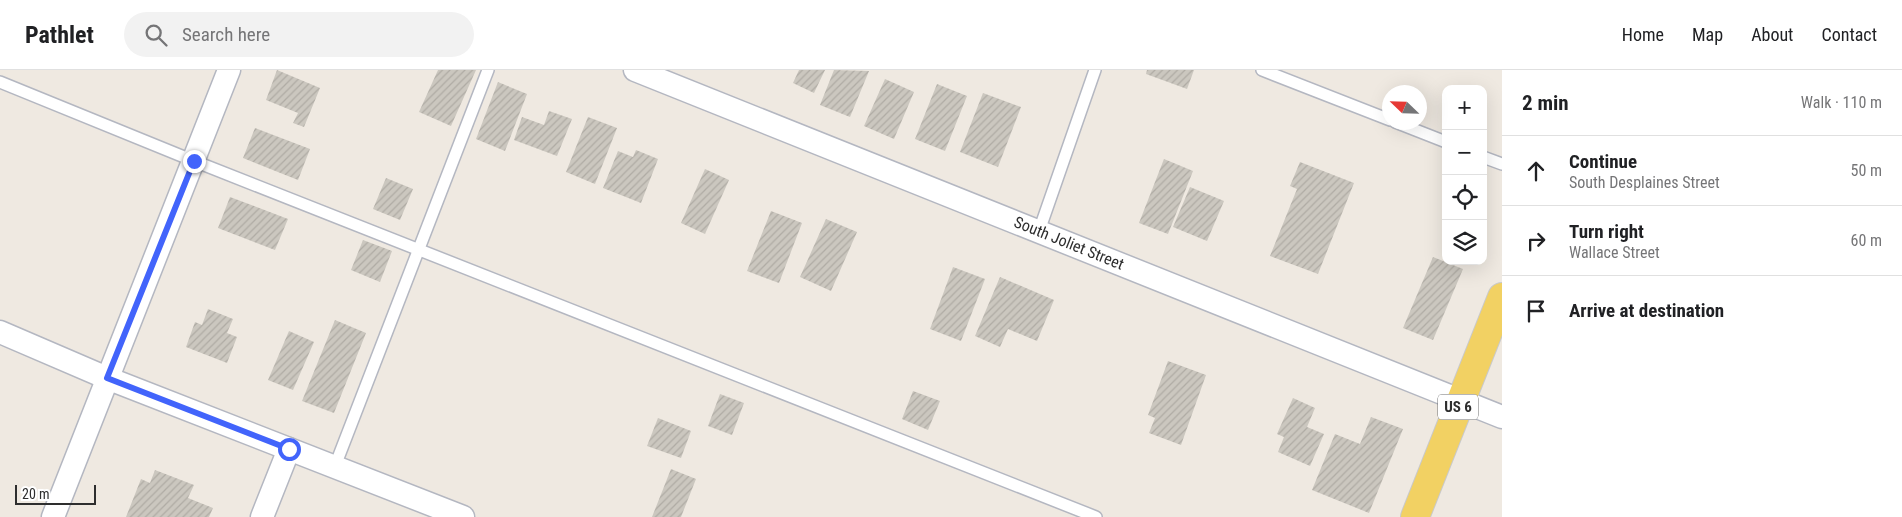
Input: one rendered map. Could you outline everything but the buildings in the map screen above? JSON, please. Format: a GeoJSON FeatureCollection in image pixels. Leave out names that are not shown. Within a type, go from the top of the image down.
{"type":"FeatureCollection","features":[{"type":"Feature","properties":{"kind":"main road","name":"US 6"},"geometry":{"type":"LineString","coordinates":[[1415,517],[1502,297]]}},
{"type":"Feature","properties":{"kind":"street"},"geometry":{"type":"LineString","coordinates":[[53,517],[229,70]]}},
{"type":"Feature","properties":{"kind":"street","name":"South Joliet Street"},"geometry":{"type":"LineString","coordinates":[[635,70],[1502,417]]}},
{"type":"Feature","properties":{"kind":"street"},"geometry":{"type":"LineString","coordinates":[[0,332],[107,378],[463,517]]}},
{"type":"Feature","properties":{"kind":"street"},"geometry":{"type":"LineString","coordinates":[[262,517],[289,449]]}},
{"type":"Feature","properties":{"kind":"lane"},"geometry":{"type":"LineString","coordinates":[[335,466],[488,70]]}},
{"type":"Feature","properties":{"kind":"lane"},"geometry":{"type":"LineString","coordinates":[[1039,231],[1095,70]]}},
{"type":"Feature","properties":{"kind":"lane"},"geometry":{"type":"LineString","coordinates":[[1262,70],[1382,117]]}},
{"type":"Feature","properties":{"kind":"lane"},"geometry":{"type":"LineString","coordinates":[[0,82],[194,161],[1096,517]]}},
{"type":"Feature","properties":{"kind":"lane"},"geometry":{"type":"LineString","coordinates":[[1416,130],[1442,140]]}},
{"type":"Feature","properties":{"kind":"lane"},"geometry":{"type":"LineString","coordinates":[[1487,158],[1502,164]]}},
{"type":"Feature","properties":{"kind":"route"},"geometry":{"type":"LineString","coordinates":[[194,161],[107,378],[289,449]]}}]}
